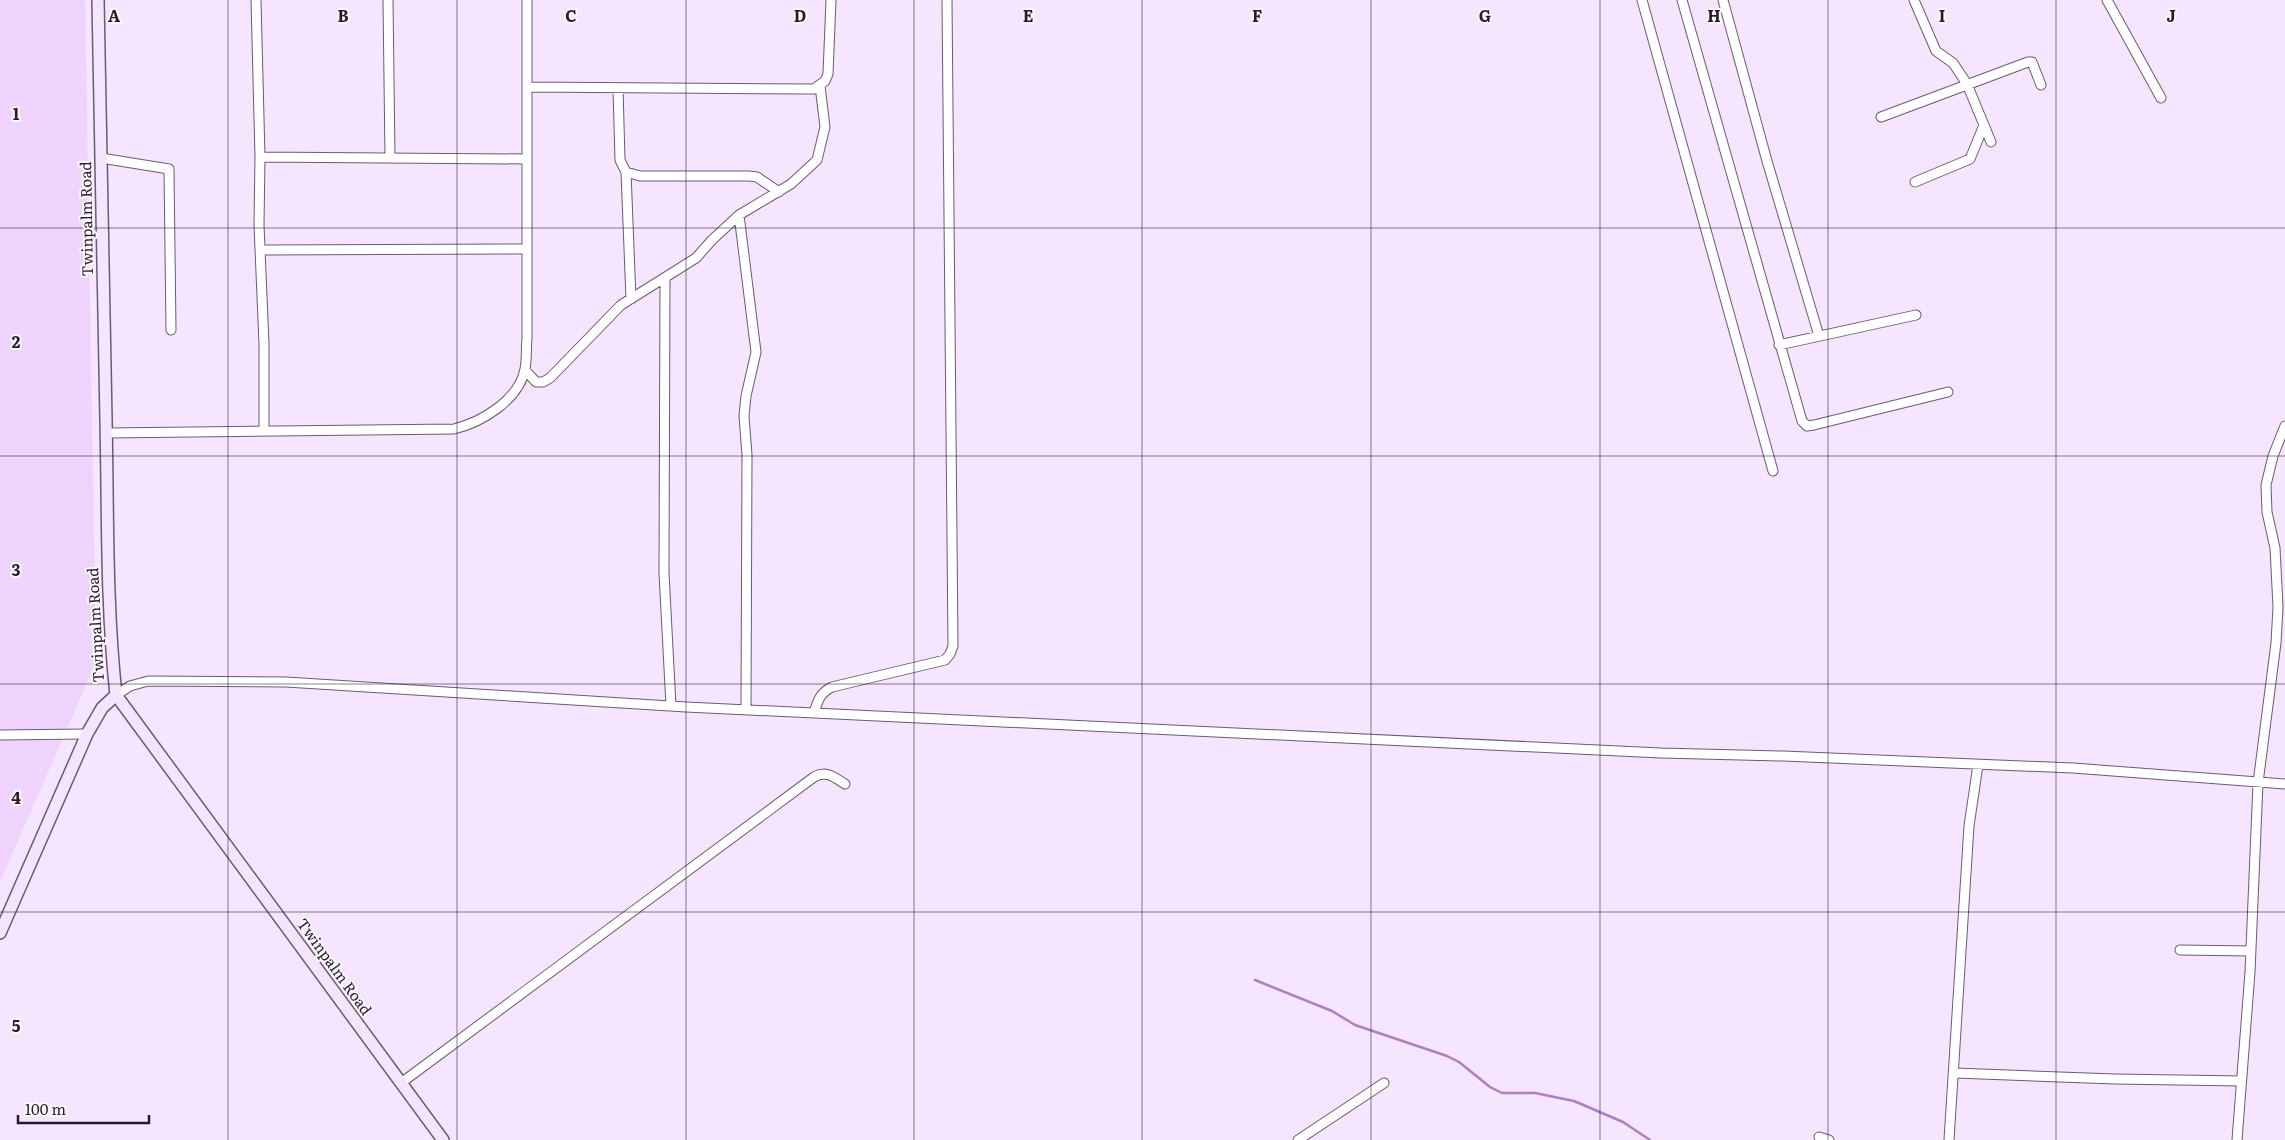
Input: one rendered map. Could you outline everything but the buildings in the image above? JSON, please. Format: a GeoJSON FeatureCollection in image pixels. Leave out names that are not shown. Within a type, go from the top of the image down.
{"type":"FeatureCollection","features":[{"type":"Feature","properties":{"kind":"main road","name":"Twinpalm Road"},"geometry":{"type":"LineString","coordinates":[[98,0],[107,433],[106,534],[110,624],[116,695],[443,1140]]}},
{"type":"Feature","properties":{"kind":"main road"},"geometry":{"type":"LineString","coordinates":[[0,933],[87,734],[102,708],[116,695]]}},
{"type":"Feature","properties":{"kind":"street"},"geometry":{"type":"LineString","coordinates":[[256,0],[260,250],[264,344],[264,430]]}},
{"type":"Feature","properties":{"kind":"street"},"geometry":{"type":"LineString","coordinates":[[388,0],[390,158]]}},
{"type":"Feature","properties":{"kind":"street"},"geometry":{"type":"LineString","coordinates":[[107,433],[454,428],[470,425],[505,401],[514,392],[525,370],[527,0]]}},
{"type":"Feature","properties":{"kind":"street"},"geometry":{"type":"LineString","coordinates":[[528,87],[808,90],[820,86],[828,74],[832,0]]}},
{"type":"Feature","properties":{"kind":"street"},"geometry":{"type":"LineString","coordinates":[[814,713],[819,698],[824,691],[832,686],[945,660],[953,646],[946,0]]}},
{"type":"Feature","properties":{"kind":"street"},"geometry":{"type":"LineString","coordinates":[[1642,0],[1773,471]]}},
{"type":"Feature","properties":{"kind":"street"},"geometry":{"type":"LineString","coordinates":[[1682,0],[1799,414],[1807,426],[1948,392]]}},
{"type":"Feature","properties":{"kind":"street"},"geometry":{"type":"LineString","coordinates":[[1723,0],[1767,161],[1819,336]]}},
{"type":"Feature","properties":{"kind":"street"},"geometry":{"type":"LineString","coordinates":[[1914,0],[1936,51],[1953,63],[1967,84],[1991,142]]}},
{"type":"Feature","properties":{"kind":"street"},"geometry":{"type":"LineString","coordinates":[[2107,0],[2162,98]]}},
{"type":"Feature","properties":{"kind":"street"},"geometry":{"type":"LineString","coordinates":[[1881,117],[2030,61],[2041,85]]}},
{"type":"Feature","properties":{"kind":"street"},"geometry":{"type":"LineString","coordinates":[[525,370],[536,382],[543,382],[550,378],[604,320],[631,298],[696,258],[739,215],[779,192],[810,168],[817,160],[821,151],[825,127],[820,86]]}},
{"type":"Feature","properties":{"kind":"street"},"geometry":{"type":"LineString","coordinates":[[618,88],[620,160],[626,172],[631,298]]}},
{"type":"Feature","properties":{"kind":"street"},"geometry":{"type":"LineString","coordinates":[[1915,182],[1970,159],[1984,125]]}},
{"type":"Feature","properties":{"kind":"street"},"geometry":{"type":"LineString","coordinates":[[260,157],[526,160]]}},
{"type":"Feature","properties":{"kind":"street"},"geometry":{"type":"LineString","coordinates":[[101,158],[170,170],[171,330]]}},
{"type":"Feature","properties":{"kind":"street"},"geometry":{"type":"LineString","coordinates":[[626,172],[640,176],[749,176],[758,178],[779,192]]}},
{"type":"Feature","properties":{"kind":"street"},"geometry":{"type":"LineString","coordinates":[[739,215],[756,352],[746,396],[744,416],[747,456],[746,710]]}},
{"type":"Feature","properties":{"kind":"street"},"geometry":{"type":"LineString","coordinates":[[260,250],[527,249]]}},
{"type":"Feature","properties":{"kind":"street"},"geometry":{"type":"LineString","coordinates":[[665,278],[664,573],[671,706]]}},
{"type":"Feature","properties":{"kind":"street"},"geometry":{"type":"LineString","coordinates":[[1779,345],[1916,315]]}},
{"type":"Feature","properties":{"kind":"street"},"geometry":{"type":"LineString","coordinates":[[2237,1140],[2250,951],[2258,783],[2275,650],[2278,607],[2275,548],[2267,512],[2266,485],[2273,456],[2285,426]]}},
{"type":"Feature","properties":{"kind":"street"},"geometry":{"type":"LineString","coordinates":[[116,695],[130,686],[148,681],[234,680],[746,710],[1661,753],[1783,756],[2154,773],[2285,784]]}},
{"type":"Feature","properties":{"kind":"street"},"geometry":{"type":"LineString","coordinates":[[0,735],[87,734]]}},
{"type":"Feature","properties":{"kind":"street"},"geometry":{"type":"LineString","coordinates":[[1950,1140],[1969,826],[1978,765]]}},
{"type":"Feature","properties":{"kind":"street"},"geometry":{"type":"LineString","coordinates":[[401,1082],[814,777],[826,774],[845,784]]}},
{"type":"Feature","properties":{"kind":"street"},"geometry":{"type":"LineString","coordinates":[[2180,950],[2250,951]]}},
{"type":"Feature","properties":{"kind":"street"},"geometry":{"type":"LineString","coordinates":[[1955,1073],[2115,1080],[2241,1081]]}},
{"type":"Feature","properties":{"kind":"street"},"geometry":{"type":"LineString","coordinates":[[1298,1140],[1384,1083]]}},
{"type":"Feature","properties":{"kind":"street"},"geometry":{"type":"LineString","coordinates":[[1819,1137],[1829,1140]]}},
{"type":"Feature","properties":{"kind":"shaded area"},"geometry":{"type":"Polygon","coordinates":[[[0,0],[85,0],[96,662],[0,882],[0,0]]]}},
{"type":"Feature","properties":{"kind":"waterway"},"geometry":{"type":"LineString","coordinates":[[1255,980],[1332,1011],[1355,1025],[1447,1056],[1459,1062],[1490,1087],[1502,1093],[1535,1093],[1574,1101],[1623,1122],[1650,1140]]}}]}
